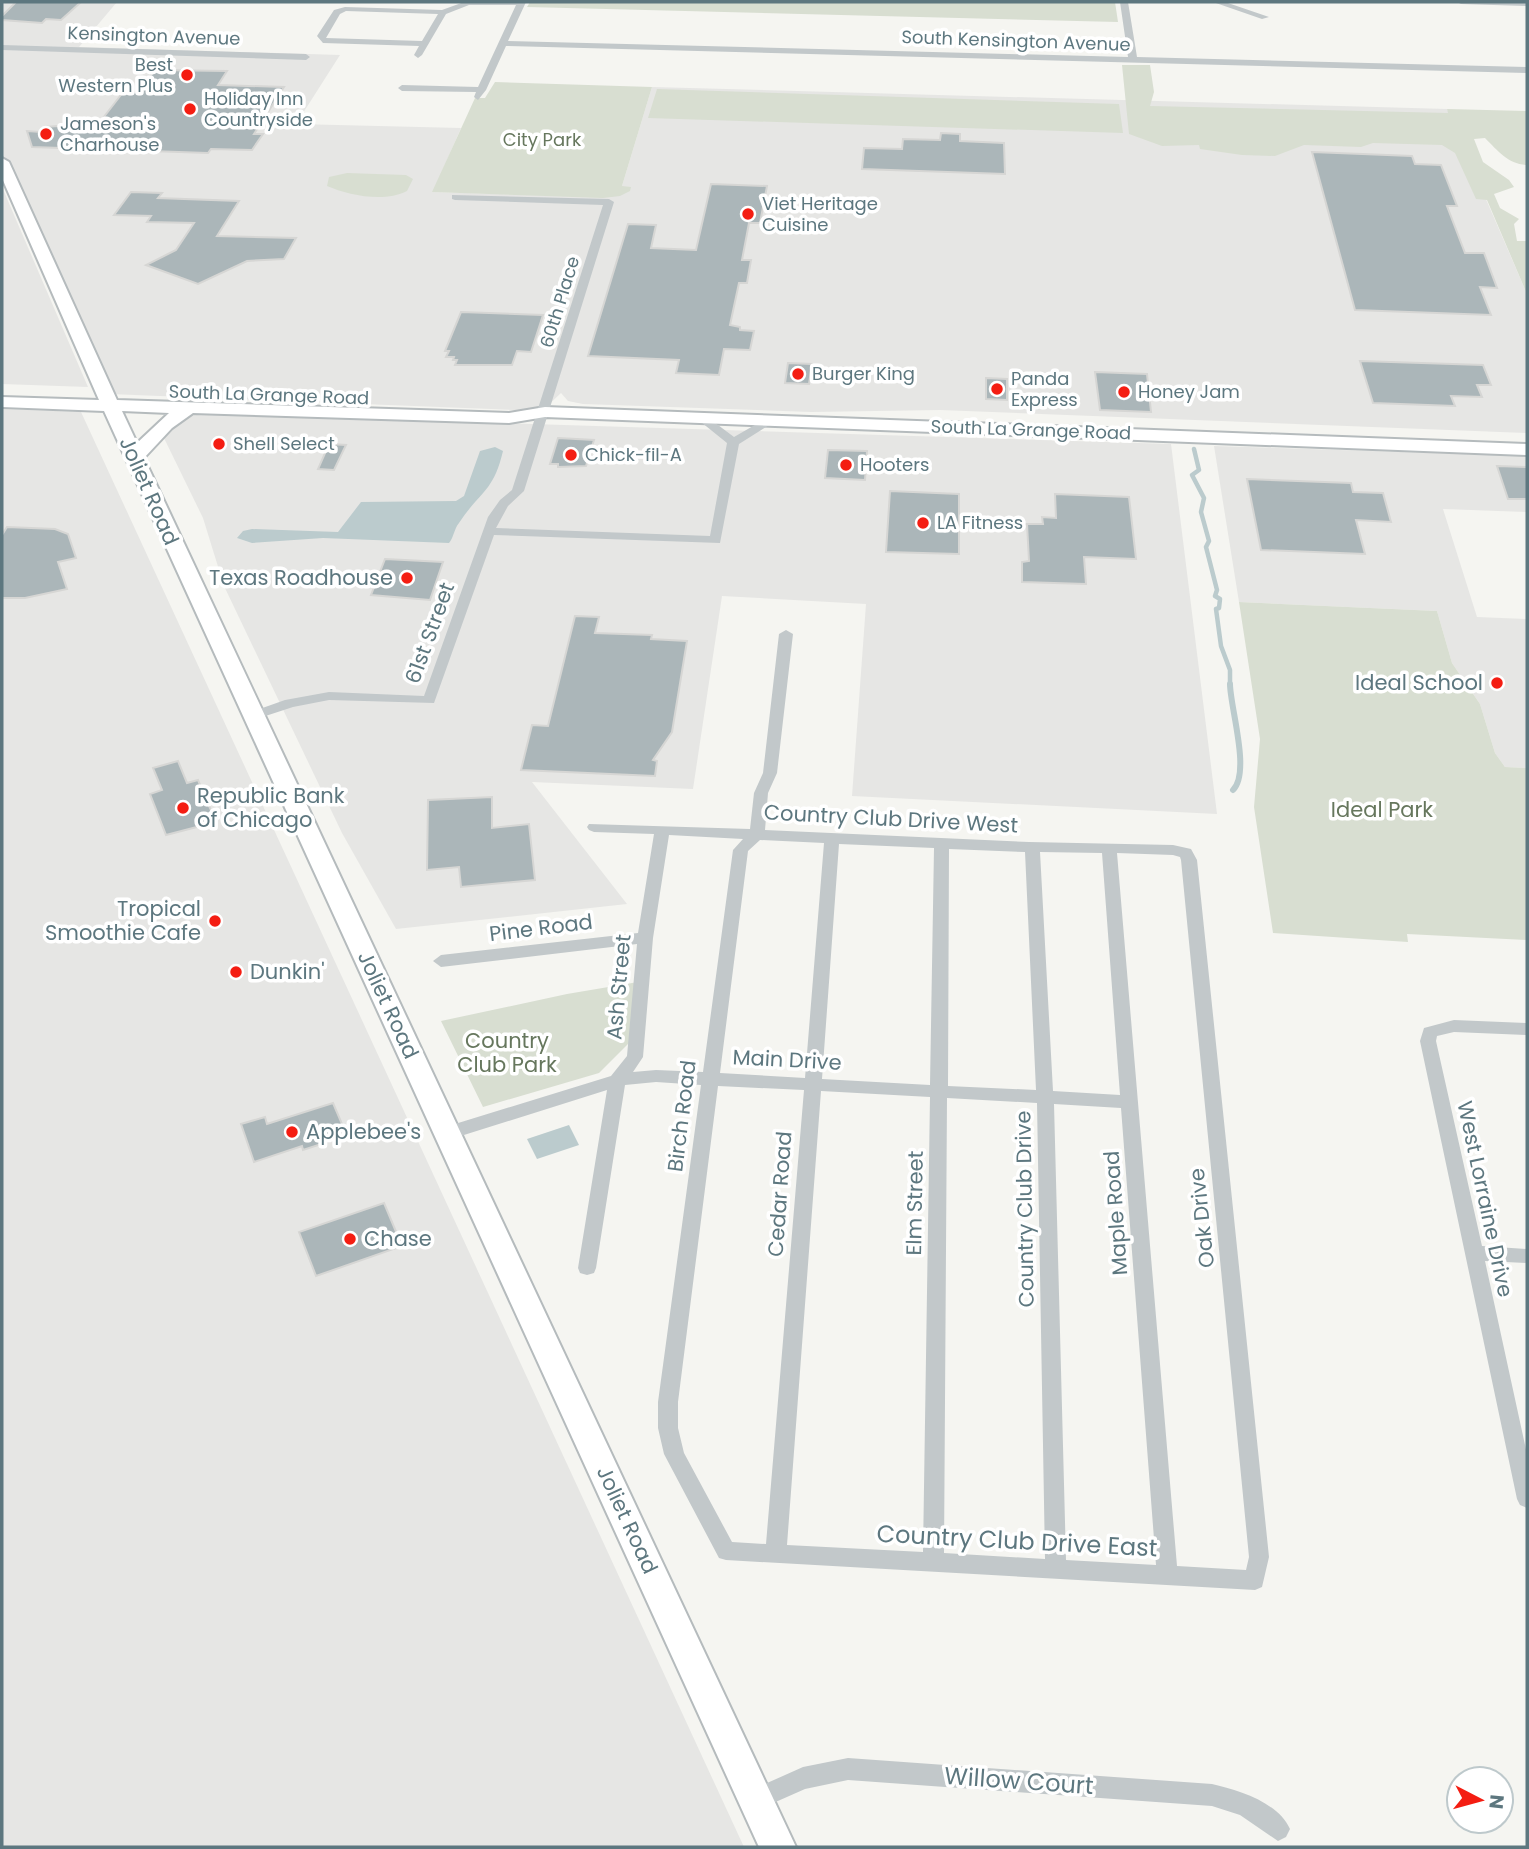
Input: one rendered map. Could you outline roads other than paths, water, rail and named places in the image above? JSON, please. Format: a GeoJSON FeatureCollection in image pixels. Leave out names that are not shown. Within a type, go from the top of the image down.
{"type":"FeatureCollection","features":[{"type":"Feature","properties":{"kind":"main road","name":"Joliet Road"},"geometry":{"type":"LineString","coordinates":[[2,162],[106,398],[778,1847]]}},
{"type":"Feature","properties":{"kind":"main road","name":"South La Grange Road"},"geometry":{"type":"LineString","coordinates":[[2,388],[188,409],[509,418],[540,412],[1527,449]]}},
{"type":"Feature","properties":{"kind":"main road","name":"South La Grange Road"},"geometry":{"type":"LineString","coordinates":[[2,402],[106,398],[519,404],[540,412]]}},
{"type":"Feature","properties":{"kind":"main road"},"geometry":{"type":"LineString","coordinates":[[135,457],[157,430],[175,415],[188,409]]}},
{"type":"Feature","properties":{"kind":"street"},"geometry":{"type":"LineString","coordinates":[[1124,2],[1133,60]]}},
{"type":"Feature","properties":{"kind":"street"},"geometry":{"type":"LineString","coordinates":[[1217,2],[1265,17]]}},
{"type":"Feature","properties":{"kind":"street"},"geometry":{"type":"LineString","coordinates":[[1461,2],[1527,4]]}},
{"type":"Feature","properties":{"kind":"street"},"geometry":{"type":"LineString","coordinates":[[402,88],[480,94],[522,3],[468,3],[443,12],[345,9],[337,12],[321,36],[323,40],[424,44]]}},
{"type":"Feature","properties":{"kind":"street"},"geometry":{"type":"LineString","coordinates":[[418,55],[443,12]]}},
{"type":"Feature","properties":{"kind":"street","name":"South Kensington Avenue"},"geometry":{"type":"LineString","coordinates":[[504,43],[1527,70]]}},
{"type":"Feature","properties":{"kind":"street","name":"Kensington Avenue"},"geometry":{"type":"LineString","coordinates":[[2,47],[306,57]]}},
{"type":"Feature","properties":{"kind":"street","name":"60th Place"},"geometry":{"type":"LineString","coordinates":[[455,197],[609,202],[540,412]]}},
{"type":"Feature","properties":{"kind":"street","name":"61st Street"},"geometry":{"type":"LineString","coordinates":[[253,716],[290,703],[329,696],[429,700],[489,531],[504,503],[519,491],[540,412]]}},
{"type":"Feature","properties":{"kind":"street"},"geometry":{"type":"LineString","coordinates":[[702,418],[733,442]]}},
{"type":"Feature","properties":{"kind":"street"},"geometry":{"type":"LineString","coordinates":[[733,442],[771,421]]}},
{"type":"Feature","properties":{"kind":"street"},"geometry":{"type":"LineString","coordinates":[[489,531],[716,540],[733,442]]}},
{"type":"Feature","properties":{"kind":"street","name":"Birch Road"},"geometry":{"type":"LineString","coordinates":[[776,1553],[726,1551],[674,1454],[668,1428],[668,1402],[741,850],[757,834],[761,793],[771,773],[786,634]]}},
{"type":"Feature","properties":{"kind":"street","name":"Country Club Drive West"},"geometry":{"type":"LineString","coordinates":[[594,827],[1032,847],[1109,847],[1185,853]]}},
{"type":"Feature","properties":{"kind":"street","name":"Ash Street"},"geometry":{"type":"LineString","coordinates":[[587,1268],[617,1080],[635,1056],[645,938],[662,830]]}},
{"type":"Feature","properties":{"kind":"street","name":"Cedar Road"},"geometry":{"type":"LineString","coordinates":[[776,1553],[832,838]]}},
{"type":"Feature","properties":{"kind":"street","name":"Elm Street"},"geometry":{"type":"LineString","coordinates":[[933,1563],[942,843]]}},
{"type":"Feature","properties":{"kind":"street","name":"Country Club Drive"},"geometry":{"type":"LineString","coordinates":[[1032,847],[1045,1098],[1056,1569]]}},
{"type":"Feature","properties":{"kind":"street","name":"Maple Road"},"geometry":{"type":"LineString","coordinates":[[1109,847],[1167,1576]]}},
{"type":"Feature","properties":{"kind":"street","name":"Oak Drive"},"geometry":{"type":"LineString","coordinates":[[1185,853],[1189,860],[1258,1543],[1259,1557],[1255,1580]]}},
{"type":"Feature","properties":{"kind":"street","name":"Pine Road"},"geometry":{"type":"LineString","coordinates":[[441,961],[645,938]]}},
{"type":"Feature","properties":{"kind":"street","name":"West Lorraine Drive"},"geometry":{"type":"LineString","coordinates":[[1527,1029],[1454,1026],[1430,1032],[1429,1052],[1527,1499]]}},
{"type":"Feature","properties":{"kind":"street","name":"Main Drive"},"geometry":{"type":"LineString","coordinates":[[448,1133],[617,1080],[656,1076],[1131,1102]]}},
{"type":"Feature","properties":{"kind":"street"},"geometry":{"type":"LineString","coordinates":[[1473,1253],[1527,1256]]}},
{"type":"Feature","properties":{"kind":"street","name":"Country Club Drive East"},"geometry":{"type":"LineString","coordinates":[[776,1553],[1255,1580]]}},
{"type":"Feature","properties":{"kind":"street","name":"Willow Court"},"geometry":{"type":"LineString","coordinates":[[755,1800],[803,1777],[848,1769],[1212,1795],[1257,1810],[1278,1829]]}},
{"type":"Feature","properties":{"kind":"waterway"},"geometry":{"type":"LineString","coordinates":[[1194,449],[1199,470],[1192,475],[1204,498],[1201,512],[1209,541],[1206,547],[1217,590],[1215,596],[1220,599],[1219,608],[1216,609],[1221,646],[1230,670],[1230,684]]}},
{"type":"Feature","properties":{"kind":"waterway"},"geometry":{"type":"LineString","coordinates":[[1230,684],[1240,755],[1238,781],[1233,790]]}},
{"type":"Feature","properties":{"kind":"place","name":"Best Western Plus"},"geometry":{"type":"Point","coordinates":[187,75]}},
{"type":"Feature","properties":{"kind":"place","name":"Holiday Inn Countryside"},"geometry":{"type":"Point","coordinates":[190,109]}},
{"type":"Feature","properties":{"kind":"place","name":"Jameson's Charhouse"},"geometry":{"type":"Point","coordinates":[46,134]}},
{"type":"Feature","properties":{"kind":"place","name":"Viet Heritage Cuisine"},"geometry":{"type":"Point","coordinates":[748,214]}},
{"type":"Feature","properties":{"kind":"place","name":"Burger King"},"geometry":{"type":"Point","coordinates":[798,374]}},
{"type":"Feature","properties":{"kind":"place","name":"Panda Express"},"geometry":{"type":"Point","coordinates":[997,389]}},
{"type":"Feature","properties":{"kind":"place","name":"Honey Jam"},"geometry":{"type":"Point","coordinates":[1124,392]}},
{"type":"Feature","properties":{"kind":"place","name":"Shell Select"},"geometry":{"type":"Point","coordinates":[219,444]}},
{"type":"Feature","properties":{"kind":"place","name":"Chick-fil-A"},"geometry":{"type":"Point","coordinates":[571,455]}},
{"type":"Feature","properties":{"kind":"place","name":"Hooters"},"geometry":{"type":"Point","coordinates":[846,465]}},
{"type":"Feature","properties":{"kind":"place","name":"LA Fitness"},"geometry":{"type":"Point","coordinates":[923,523]}},
{"type":"Feature","properties":{"kind":"place","name":"Texas Roadhouse"},"geometry":{"type":"Point","coordinates":[407,578]}},
{"type":"Feature","properties":{"kind":"place","name":"Ideal School"},"geometry":{"type":"Point","coordinates":[1497,683]}},
{"type":"Feature","properties":{"kind":"place","name":"Republic Bank of Chicago"},"geometry":{"type":"Point","coordinates":[183,808]}},
{"type":"Feature","properties":{"kind":"place","name":"Tropical Smoothie Cafe"},"geometry":{"type":"Point","coordinates":[215,921]}},
{"type":"Feature","properties":{"kind":"place","name":"Dunkin'"},"geometry":{"type":"Point","coordinates":[236,972]}},
{"type":"Feature","properties":{"kind":"place","name":"Applebee's"},"geometry":{"type":"Point","coordinates":[292,1132]}},
{"type":"Feature","properties":{"kind":"place","name":"Chase"},"geometry":{"type":"Point","coordinates":[350,1239]}},
{"type":"Feature","properties":{"kind":"park label","name":"City Park"},"geometry":{"type":"Point","coordinates":[542,140]}},
{"type":"Feature","properties":{"kind":"park label","name":"Ideal Park"},"geometry":{"type":"Point","coordinates":[1382,810]}},
{"type":"Feature","properties":{"kind":"park label","name":"Country Club Park"},"geometry":{"type":"Point","coordinates":[507,1053]}}]}
